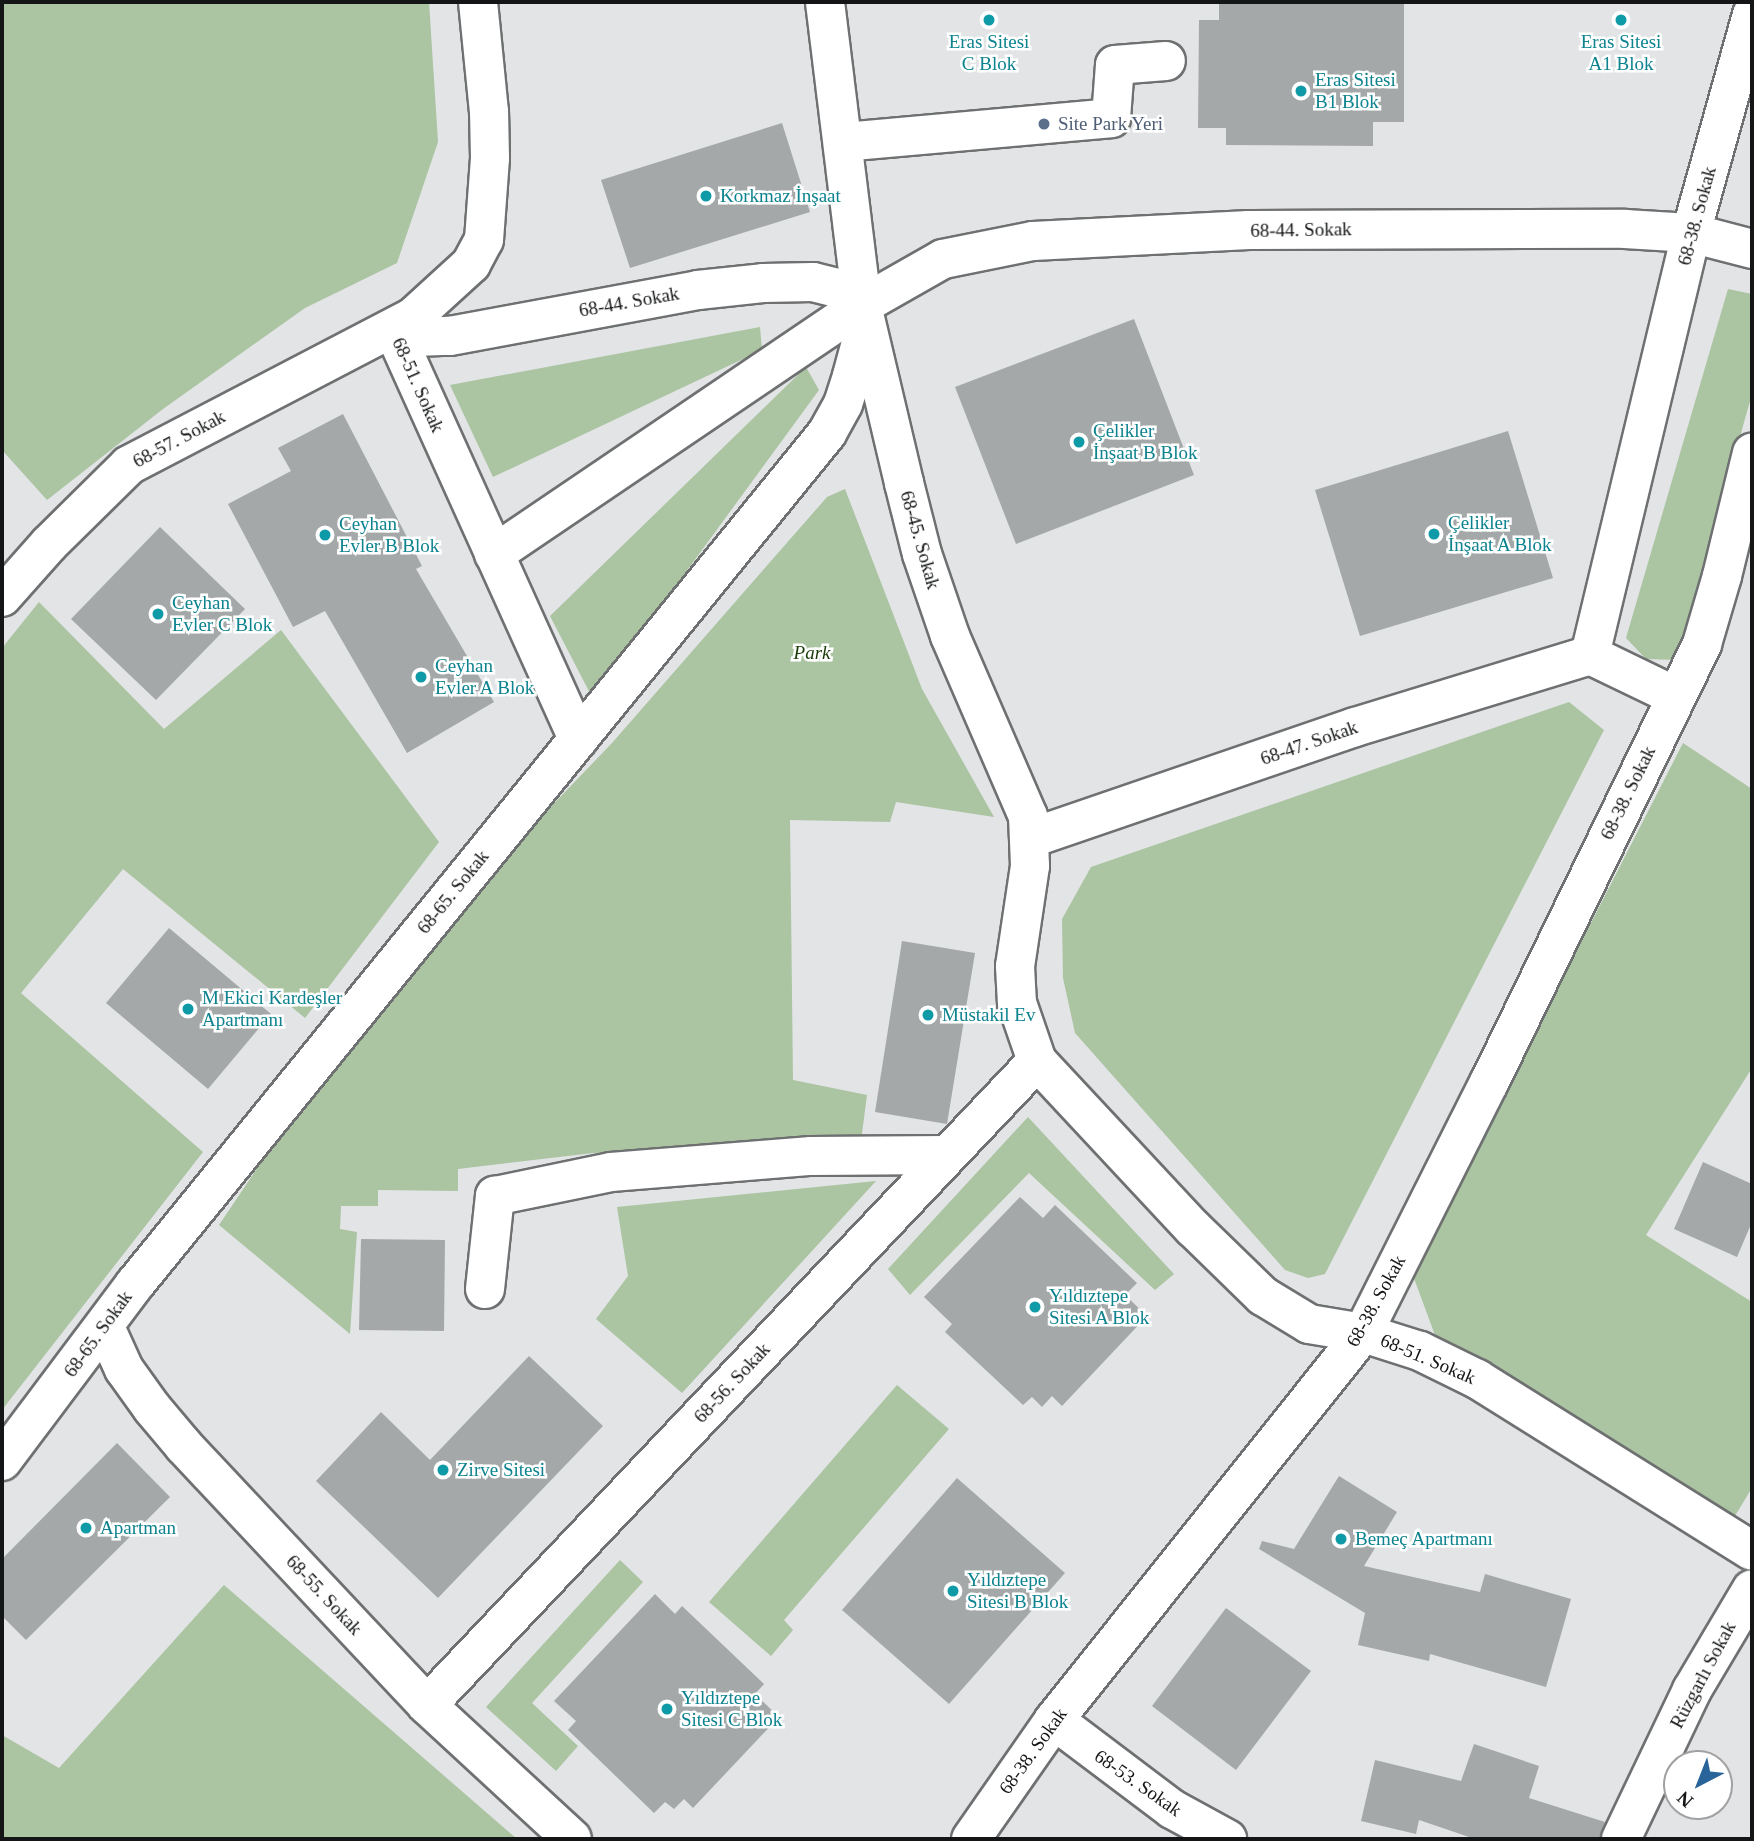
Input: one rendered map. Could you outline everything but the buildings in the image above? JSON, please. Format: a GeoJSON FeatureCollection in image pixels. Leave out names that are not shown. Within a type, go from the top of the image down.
{"type":"FeatureCollection","features":[{"type":"Feature","properties":{"kind":"street","name":"68-51. Sokak"},"geometry":{"type":"LineString","coordinates":[[478,2],[489,112],[489,208],[484,240],[471,264],[440,294],[393,329],[578,739]]}},
{"type":"Feature","properties":{"kind":"street","name":"68-45. Sokak"},"geometry":{"type":"LineString","coordinates":[[825,2],[862,305],[922,554],[950,636],[1020,794],[1031,838],[1016,966],[1017,1003],[1037,1061]]}},
{"type":"Feature","properties":{"kind":"street","name":"68-38. Sokak"},"geometry":{"type":"LineString","coordinates":[[1590,655],[1691,233],[1752,14]]}},
{"type":"Feature","properties":{"kind":"street"},"geometry":{"type":"LineString","coordinates":[[844,142],[1111,118],[1115,65],[1166,61]]}},
{"type":"Feature","properties":{"kind":"street","name":"68-44. Sokak"},"geometry":{"type":"LineString","coordinates":[[494,554],[862,305],[943,259],[1033,241],[1249,230],[1535,228],[1691,233],[1752,249]]}},
{"type":"Feature","properties":{"kind":"street","name":"68-44. Sokak"},"geometry":{"type":"LineString","coordinates":[[393,329],[412,337],[450,336],[698,290],[763,283],[813,282],[841,289],[862,305]]}},
{"type":"Feature","properties":{"kind":"street","name":"68-65. Sokak"},"geometry":{"type":"LineString","coordinates":[[2,1461],[152,1263],[827,433],[843,404],[861,343],[862,305]]}},
{"type":"Feature","properties":{"kind":"street","name":"68-57. Sokak"},"geometry":{"type":"LineString","coordinates":[[2,597],[49,544],[129,465],[393,329]]}},
{"type":"Feature","properties":{"kind":"street","name":"68-38. Sokak"},"geometry":{"type":"LineString","coordinates":[[971,1839],[1054,1720],[1363,1333],[1489,1083],[1702,644],[1722,576],[1752,453]]}},
{"type":"Feature","properties":{"kind":"street"},"geometry":{"type":"LineString","coordinates":[[1590,655],[1675,696]]}},
{"type":"Feature","properties":{"kind":"street","name":"68-47. Sokak"},"geometry":{"type":"LineString","coordinates":[[1031,838],[1355,727],[1590,655]]}},
{"type":"Feature","properties":{"kind":"street","name":"68-51. Sokak"},"geometry":{"type":"LineString","coordinates":[[1037,1061],[1193,1228],[1263,1296],[1309,1324],[1363,1333],[1420,1351],[1478,1379],[1752,1551]]}},
{"type":"Feature","properties":{"kind":"street","name":"68-56. Sokak"},"geometry":{"type":"LineString","coordinates":[[427,1705],[1037,1061]]}},
{"type":"Feature","properties":{"kind":"street"},"geometry":{"type":"LineString","coordinates":[[485,1289],[495,1196],[611,1172],[811,1156],[947,1156]]}},
{"type":"Feature","properties":{"kind":"street","name":"68-55. Sokak"},"geometry":{"type":"LineString","coordinates":[[105,1327],[124,1368],[160,1418],[427,1705],[572,1839]]}},
{"type":"Feature","properties":{"kind":"street","name":"Rüzgarlı Sokak"},"geometry":{"type":"LineString","coordinates":[[1621,1839],[1692,1690],[1752,1589]]}},
{"type":"Feature","properties":{"kind":"street","name":"68-53. Sokak"},"geometry":{"type":"LineString","coordinates":[[1054,1720],[1172,1809],[1227,1839]]}},
{"type":"Feature","properties":{"kind":"green space"},"geometry":{"type":"Polygon","coordinates":[[[2,2],[429,2],[438,142],[397,263],[305,308],[163,409],[47,500],[2,450],[2,2]]]}},
{"type":"Feature","properties":{"kind":"green space"},"geometry":{"type":"Polygon","coordinates":[[[1728,289],[1752,294],[1752,394],[1677,660],[1646,659],[1626,638],[1728,289]]]}},
{"type":"Feature","properties":{"kind":"green space"},"geometry":{"type":"Polygon","coordinates":[[[760,327],[762,350],[493,477],[450,385],[760,327]]]}},
{"type":"Feature","properties":{"kind":"green space"},"geometry":{"type":"Polygon","coordinates":[[[806,367],[819,390],[593,699],[550,616],[806,367]]]}},
{"type":"Feature","properties":{"kind":"green space","name":"Park"},"geometry":{"type":"Polygon","coordinates":[[[845,489],[922,689],[994,817],[896,802],[890,822],[790,820],[793,1080],[867,1095],[861,1141],[593,1153],[458,1169],[458,1191],[378,1190],[378,1206],[341,1206],[340,1229],[357,1232],[350,1334],[219,1225],[295,1112],[519,840],[612,743],[827,497],[845,489]]]}},
{"type":"Feature","properties":{"kind":"green space"},"geometry":{"type":"Polygon","coordinates":[[[39,602],[164,729],[281,630],[439,842],[305,1018],[123,869],[21,993],[203,1152],[2,1410],[2,648],[39,602]]]}},
{"type":"Feature","properties":{"kind":"green space"},"geometry":{"type":"Polygon","coordinates":[[[1569,702],[1604,730],[1325,1274],[1308,1278],[1285,1270],[1075,1033],[1063,978],[1062,919],[1091,867],[1569,702]]]}},
{"type":"Feature","properties":{"kind":"green space"},"geometry":{"type":"Polygon","coordinates":[[[1683,743],[1752,789],[1752,1068],[1646,1235],[1752,1302],[1752,1488],[1730,1524],[1439,1346],[1412,1273],[1683,743]]]}},
{"type":"Feature","properties":{"kind":"green space"},"geometry":{"type":"Polygon","coordinates":[[[1028,1117],[1174,1274],[1155,1290],[1029,1173],[910,1295],[888,1269],[1028,1117]]]}},
{"type":"Feature","properties":{"kind":"green space"},"geometry":{"type":"Polygon","coordinates":[[[876,1181],[682,1393],[596,1319],[628,1276],[617,1207],[876,1181]]]}},
{"type":"Feature","properties":{"kind":"green space"},"geometry":{"type":"Polygon","coordinates":[[[897,1385],[949,1429],[784,1620],[793,1630],[771,1656],[709,1602],[897,1385]]]}},
{"type":"Feature","properties":{"kind":"green space"},"geometry":{"type":"Polygon","coordinates":[[[620,1560],[643,1582],[532,1703],[578,1746],[556,1771],[486,1707],[620,1560]]]}},
{"type":"Feature","properties":{"kind":"green space"},"geometry":{"type":"Polygon","coordinates":[[[224,1585],[517,1839],[2,1839],[2,1735],[59,1768],[224,1585]]]}},
{"type":"Feature","properties":{"kind":"place","name":"Eras Sitesi C Blok"},"geometry":{"type":"Point","coordinates":[989,20]}},
{"type":"Feature","properties":{"kind":"place","name":"Eras Sitesi A1 Blok"},"geometry":{"type":"Point","coordinates":[1621,20]}},
{"type":"Feature","properties":{"kind":"place","name":"Eras Sitesi B1 Blok"},"geometry":{"type":"Point","coordinates":[1301,91]}},
{"type":"Feature","properties":{"kind":"place","name":"Site Park Yeri"},"geometry":{"type":"Point","coordinates":[1044,124]}},
{"type":"Feature","properties":{"kind":"place","name":"Korkmaz İnşaat"},"geometry":{"type":"Point","coordinates":[706,196]}},
{"type":"Feature","properties":{"kind":"place","name":"Çelikler İnşaat B Blok"},"geometry":{"type":"Point","coordinates":[1079,442]}},
{"type":"Feature","properties":{"kind":"place","name":"Çelikler İnşaat A Blok"},"geometry":{"type":"Point","coordinates":[1434,534]}},
{"type":"Feature","properties":{"kind":"place","name":"Ceyhan Evler B Blok"},"geometry":{"type":"Point","coordinates":[325,535]}},
{"type":"Feature","properties":{"kind":"place","name":"Ceyhan Evler C Blok"},"geometry":{"type":"Point","coordinates":[158,614]}},
{"type":"Feature","properties":{"kind":"place","name":"Ceyhan Evler A Blok"},"geometry":{"type":"Point","coordinates":[421,677]}},
{"type":"Feature","properties":{"kind":"place","name":"M Ekici Kardeşler Apartmanı"},"geometry":{"type":"Point","coordinates":[188,1009]}},
{"type":"Feature","properties":{"kind":"place","name":"Müstakil Ev"},"geometry":{"type":"Point","coordinates":[928,1015]}},
{"type":"Feature","properties":{"kind":"place","name":"Yıldıztepe Sitesi A Blok"},"geometry":{"type":"Point","coordinates":[1035,1307]}},
{"type":"Feature","properties":{"kind":"place","name":"Zirve Sitesi"},"geometry":{"type":"Point","coordinates":[443,1470]}},
{"type":"Feature","properties":{"kind":"place","name":"Apartman"},"geometry":{"type":"Point","coordinates":[86,1528]}},
{"type":"Feature","properties":{"kind":"place","name":"Bemeç Apartmanı"},"geometry":{"type":"Point","coordinates":[1341,1539]}},
{"type":"Feature","properties":{"kind":"place","name":"Yıldıztepe Sitesi B Blok"},"geometry":{"type":"Point","coordinates":[953,1591]}},
{"type":"Feature","properties":{"kind":"place","name":"Yıldıztepe Sitesi C Blok"},"geometry":{"type":"Point","coordinates":[667,1709]}}]}
